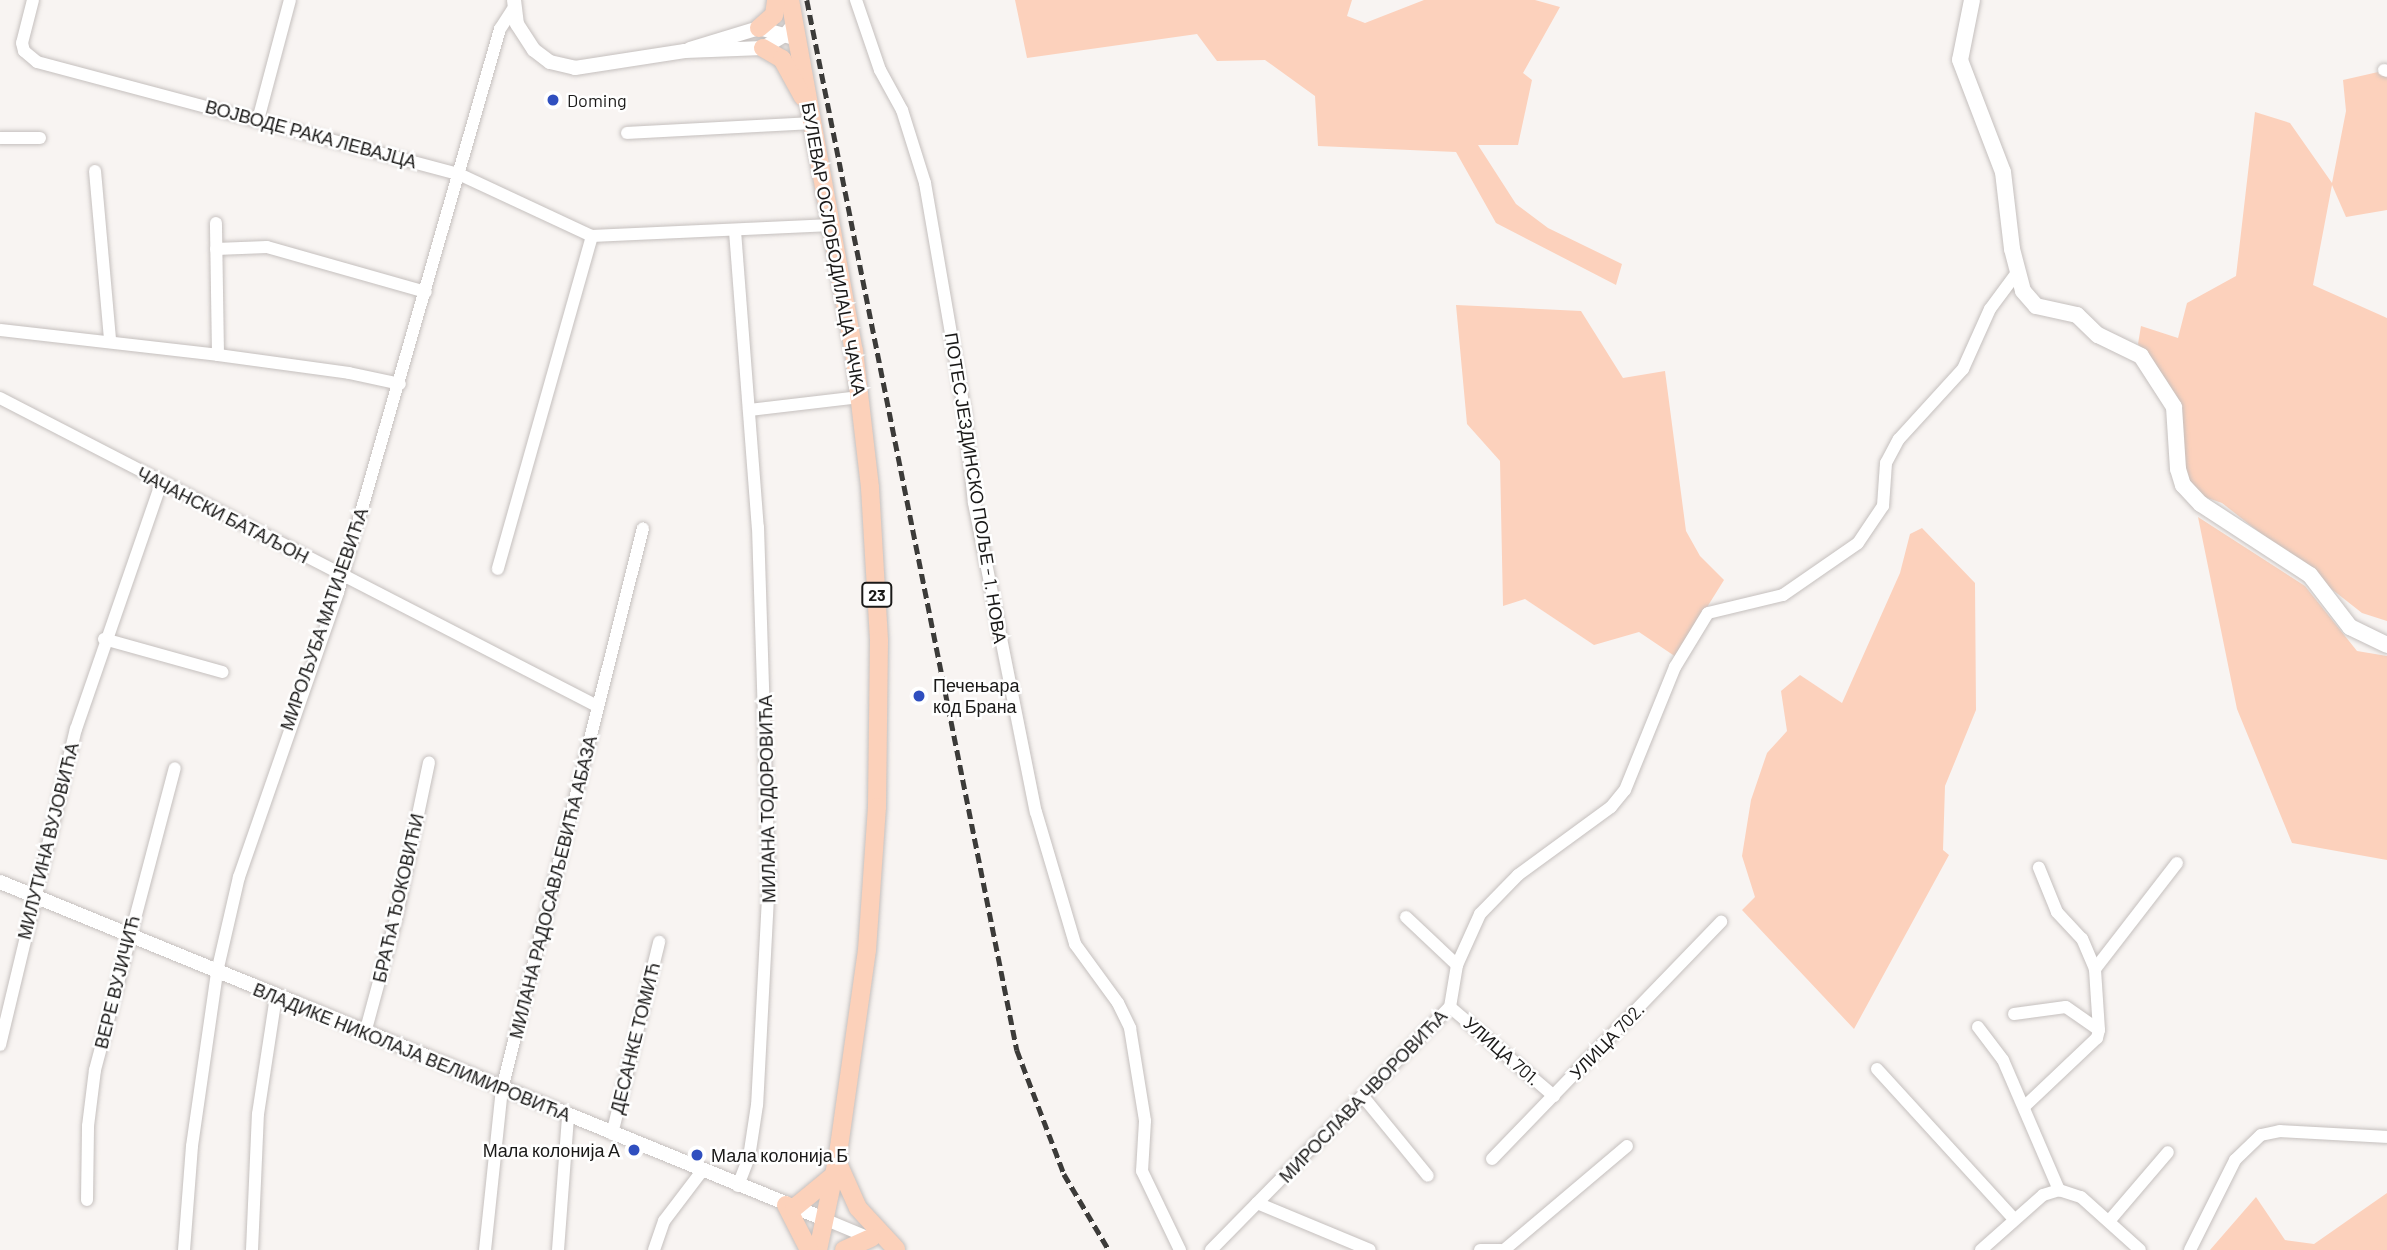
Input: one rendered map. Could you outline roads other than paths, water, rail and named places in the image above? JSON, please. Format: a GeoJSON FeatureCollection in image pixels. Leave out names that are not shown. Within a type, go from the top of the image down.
{"type":"FeatureCollection","features":[{"type":"Feature","properties":{"kind":"main road"},"geometry":{"type":"LineString","coordinates":[[759,28],[774,15],[776,0]]}},
{"type":"Feature","properties":{"kind":"main road","name":"БУЛЕВАР ОСЛОБОДИЛАЦА ЧАЧКА"},"geometry":{"type":"LineString","coordinates":[[790,0],[793,34],[832,225],[860,397],[879,641],[877,807],[867,950],[835,1168],[818,1250]]}},
{"type":"Feature","properties":{"kind":"main road"},"geometry":{"type":"LineString","coordinates":[[1972,0],[1960,60],[2003,172],[2016,274],[2036,306],[2077,316],[2098,335],[2141,356],[2174,407],[2178,468],[2183,485],[2201,504],[2310,575],[2350,627],[2387,645]]}},
{"type":"Feature","properties":{"kind":"main road"},"geometry":{"type":"LineString","coordinates":[[762,47],[782,59],[809,104]]}},
{"type":"Feature","properties":{"kind":"main road"},"geometry":{"type":"LineString","coordinates":[[809,1250],[790,1206],[835,1168],[858,1208],[897,1250]]}},
{"type":"Feature","properties":{"kind":"main road"},"geometry":{"type":"LineString","coordinates":[[844,1250],[871,1238]]}},
{"type":"Feature","properties":{"kind":"street","name":"ВОЈВОДЕ РАКА ЛЕВАЈЦА"},"geometry":{"type":"LineString","coordinates":[[33,0],[23,37],[24,51],[37,62],[461,174],[593,236],[832,225]]}},
{"type":"Feature","properties":{"kind":"street"},"geometry":{"type":"LineString","coordinates":[[258,120],[290,0]]}},
{"type":"Feature","properties":{"kind":"street","name":"ПОТЕС ЈЕЗДИНСКО ПОЉЕ - 1. НОВА"},"geometry":{"type":"LineString","coordinates":[[856,0],[880,70],[902,110],[925,183],[965,415],[974,503],[1036,812],[1075,944],[1118,1003],[1130,1028],[1145,1121],[1142,1171],[1180,1250]]}},
{"type":"Feature","properties":{"kind":"street"},"geometry":{"type":"LineString","coordinates":[[513,5],[520,31],[534,50],[566,67],[685,51],[762,47],[793,34]]}},
{"type":"Feature","properties":{"kind":"street","name":"МИРОЉУБА МАТИЈЕВИЋА"},"geometry":{"type":"LineString","coordinates":[[184,1250],[192,1146],[217,972],[244,860],[342,576],[461,174],[500,29],[513,5]]}},
{"type":"Feature","properties":{"kind":"street"},"geometry":{"type":"LineString","coordinates":[[685,51],[759,28],[793,34]]}},
{"type":"Feature","properties":{"kind":"street"},"geometry":{"type":"LineString","coordinates":[[627,132],[812,123]]}},
{"type":"Feature","properties":{"kind":"street"},"geometry":{"type":"LineString","coordinates":[[0,138],[40,138]]}},
{"type":"Feature","properties":{"kind":"street"},"geometry":{"type":"LineString","coordinates":[[95,170],[110,340]]}},
{"type":"Feature","properties":{"kind":"street"},"geometry":{"type":"LineString","coordinates":[[216,223],[218,355]]}},
{"type":"Feature","properties":{"kind":"street","name":"МИЛАНА ТОДОРОВИЋА"},"geometry":{"type":"LineString","coordinates":[[735,231],[758,527],[769,892],[757,1105],[749,1157],[738,1186]]}},
{"type":"Feature","properties":{"kind":"street"},"geometry":{"type":"LineString","coordinates":[[498,569],[593,236]]}},
{"type":"Feature","properties":{"kind":"street"},"geometry":{"type":"LineString","coordinates":[[216,249],[276,248],[426,292]]}},
{"type":"Feature","properties":{"kind":"street","name":"МИРОСЛАВА ЧВОРОВИЋА"},"geometry":{"type":"LineString","coordinates":[[1211,1250],[1365,1099],[1450,1007],[1457,965],[1480,914],[1518,875],[1611,807],[1625,790],[1675,667],[1709,613],[1783,595],[1858,543],[1883,506],[1885,463],[1899,439],[1963,369],[1990,309],[2016,274]]}},
{"type":"Feature","properties":{"kind":"street"},"geometry":{"type":"LineString","coordinates":[[0,330],[110,340],[400,384]]}},
{"type":"Feature","properties":{"kind":"street"},"geometry":{"type":"LineString","coordinates":[[749,410],[860,397]]}},
{"type":"Feature","properties":{"kind":"street","name":"ЧАЧАНСКИ БАТАЉОН"},"geometry":{"type":"LineString","coordinates":[[0,398],[162,484],[597,706]]}},
{"type":"Feature","properties":{"kind":"street","name":"МИЛУТИНА ВУЈОВИЋА"},"geometry":{"type":"LineString","coordinates":[[0,1045],[33,895],[104,639],[162,484]]}},
{"type":"Feature","properties":{"kind":"street","name":"МИЛАНА РАДОСАВЉЕВИЋА АБАЗА"},"geometry":{"type":"LineString","coordinates":[[485,1250],[502,1089],[643,528]]}},
{"type":"Feature","properties":{"kind":"street"},"geometry":{"type":"LineString","coordinates":[[104,639],[222,672]]}},
{"type":"Feature","properties":{"kind":"street","name":"БРАЋА ЂОКОВИЋИ"},"geometry":{"type":"LineString","coordinates":[[365,1033],[396,919],[429,762]]}},
{"type":"Feature","properties":{"kind":"street","name":"ВЕРЕ ВУЈИЧИЋ"},"geometry":{"type":"LineString","coordinates":[[87,1200],[92,1086],[128,935],[176,768]]}},
{"type":"Feature","properties":{"kind":"street"},"geometry":{"type":"LineString","coordinates":[[2095,969],[2177,863]]}},
{"type":"Feature","properties":{"kind":"street"},"geometry":{"type":"LineString","coordinates":[[2025,1106],[2097,1038],[2099,1030],[2095,969],[2082,939],[2057,912],[2039,868]]}},
{"type":"Feature","properties":{"kind":"street","name":"ВЛАДИКЕ НИКОЛАЈА ВЕЛИМИРОВИЋА"},"geometry":{"type":"LineString","coordinates":[[0,882],[824,1219]]}},
{"type":"Feature","properties":{"kind":"street"},"geometry":{"type":"LineString","coordinates":[[1406,917],[1457,965]]}},
{"type":"Feature","properties":{"kind":"street","name":"УЛИЦА 702."},"geometry":{"type":"LineString","coordinates":[[1492,1159],[1721,922]]}},
{"type":"Feature","properties":{"kind":"street","name":"ДЕСАНКЕ ТОМИЋ"},"geometry":{"type":"LineString","coordinates":[[612,1134],[659,942]]}},
{"type":"Feature","properties":{"kind":"street"},"geometry":{"type":"LineString","coordinates":[[252,1250],[258,1114],[276,996]]}},
{"type":"Feature","properties":{"kind":"street","name":"УЛИЦА 701."},"geometry":{"type":"LineString","coordinates":[[1450,1007],[1554,1096]]}},
{"type":"Feature","properties":{"kind":"street"},"geometry":{"type":"LineString","coordinates":[[2014,1014],[2066,1007],[2099,1030]]}},
{"type":"Feature","properties":{"kind":"street"},"geometry":{"type":"LineString","coordinates":[[1978,1027],[2003,1060],[2059,1190]]}},
{"type":"Feature","properties":{"kind":"street"},"geometry":{"type":"LineString","coordinates":[[1877,1069],[2013,1218]]}},
{"type":"Feature","properties":{"kind":"street"},"geometry":{"type":"LineString","coordinates":[[1365,1099],[1428,1176]]}},
{"type":"Feature","properties":{"kind":"street"},"geometry":{"type":"LineString","coordinates":[[558,1250],[568,1116]]}},
{"type":"Feature","properties":{"kind":"street"},"geometry":{"type":"LineString","coordinates":[[2190,1250],[2235,1160],[2260,1135],[2280,1131],[2387,1137]]}},
{"type":"Feature","properties":{"kind":"street"},"geometry":{"type":"LineString","coordinates":[[1480,1250],[1503,1250],[1627,1146]]}},
{"type":"Feature","properties":{"kind":"street"},"geometry":{"type":"LineString","coordinates":[[2110,1220],[2168,1152]]}},
{"type":"Feature","properties":{"kind":"street"},"geometry":{"type":"LineString","coordinates":[[654,1250],[664,1221],[702,1171]]}},
{"type":"Feature","properties":{"kind":"street"},"geometry":{"type":"LineString","coordinates":[[1981,1250],[2013,1218],[2043,1195],[2059,1190],[2081,1197],[2110,1220],[2140,1250]]}},
{"type":"Feature","properties":{"kind":"street"},"geometry":{"type":"LineString","coordinates":[[1257,1203],[1370,1250]]}},
{"type":"Feature","properties":{"kind":"street"},"geometry":{"type":"LineString","coordinates":[[824,1219],[897,1250]]}},
{"type":"Feature","properties":{"kind":"railway"},"geometry":{"type":"LineString","coordinates":[[807,0],[1017,1050],[1064,1174],[1109,1250]]}},
{"type":"Feature","properties":{"kind":"place","name":"Doming"},"geometry":{"type":"Point","coordinates":[553,100]}},
{"type":"Feature","properties":{"kind":"place","name":"Печењара код Брана"},"geometry":{"type":"Point","coordinates":[919,696]}},
{"type":"Feature","properties":{"kind":"place","name":"Мала колонија А"},"geometry":{"type":"Point","coordinates":[634,1150]}},
{"type":"Feature","properties":{"kind":"place","name":"Мала колонија Б"},"geometry":{"type":"Point","coordinates":[697,1155]}}]}
